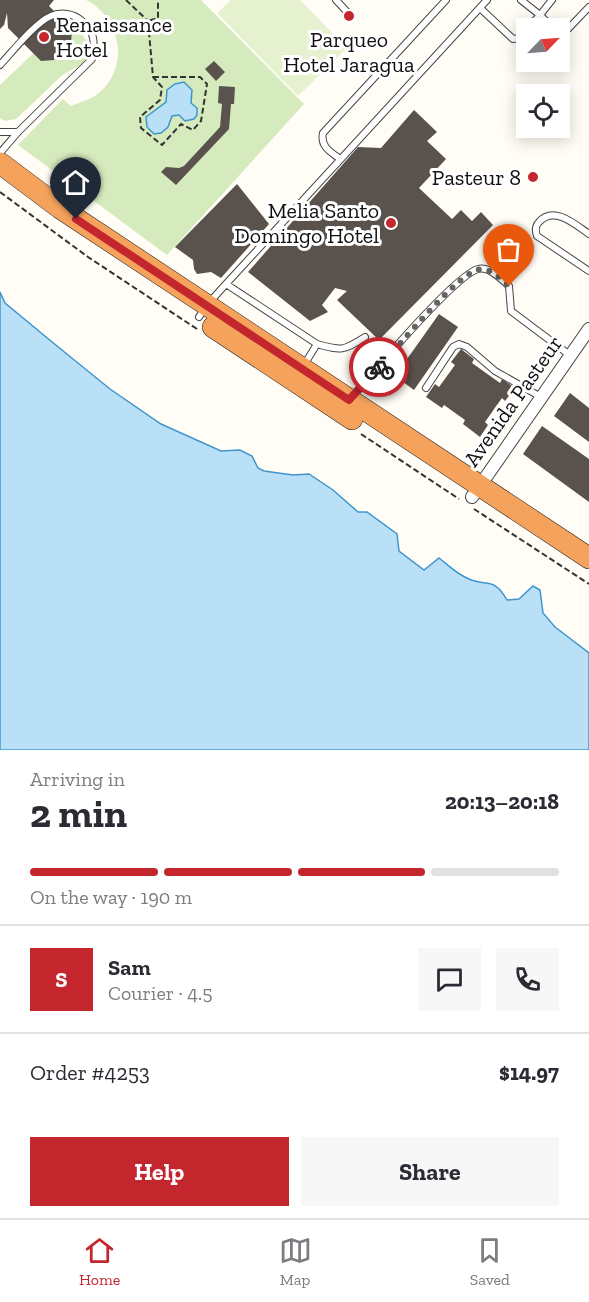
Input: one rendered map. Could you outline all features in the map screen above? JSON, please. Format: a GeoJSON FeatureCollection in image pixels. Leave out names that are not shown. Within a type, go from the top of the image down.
{"type":"FeatureCollection","features":[{"type":"Feature","properties":{"kind":"highway"},"geometry":{"type":"LineString","coordinates":[[0,163],[202,312],[302,368],[589,573]]}},
{"type":"Feature","properties":{"kind":"highway"},"geometry":{"type":"LineString","coordinates":[[0,180],[52,220],[202,312],[476,491],[589,558]]}},
{"type":"Feature","properties":{"kind":"street","name":"Avenida Pasteur"},"geometry":{"type":"LineString","coordinates":[[476,491],[589,329]]}},
{"type":"Feature","properties":{"kind":"lane"},"geometry":{"type":"LineString","coordinates":[[336,0],[350,15]]}},
{"type":"Feature","properties":{"kind":"lane"},"geometry":{"type":"LineString","coordinates":[[340,159],[323,146],[323,133],[446,0]]}},
{"type":"Feature","properties":{"kind":"lane"},"geometry":{"type":"LineString","coordinates":[[202,312],[487,0]]}},
{"type":"Feature","properties":{"kind":"lane"},"geometry":{"type":"LineString","coordinates":[[521,0],[543,18]]}},
{"type":"Feature","properties":{"kind":"lane"},"geometry":{"type":"LineString","coordinates":[[537,18],[552,0]]}},
{"type":"Feature","properties":{"kind":"lane"},"geometry":{"type":"LineString","coordinates":[[480,8],[513,39],[516,39]]}},
{"type":"Feature","properties":{"kind":"lane"},"geometry":{"type":"LineString","coordinates":[[570,27],[589,8]]}},
{"type":"Feature","properties":{"kind":"lane"},"geometry":{"type":"LineString","coordinates":[[0,65],[51,15],[76,16],[92,33],[95,46],[92,59],[18,132],[0,153]]}},
{"type":"Feature","properties":{"kind":"lane"},"geometry":{"type":"LineString","coordinates":[[0,132],[18,132]]}},
{"type":"Feature","properties":{"kind":"lane"},"geometry":{"type":"LineString","coordinates":[[589,234],[564,217],[555,215],[541,220],[535,232],[537,236],[589,271]]}},
{"type":"Feature","properties":{"kind":"lane"},"geometry":{"type":"LineString","coordinates":[[349,400],[447,293],[477,270],[484,269],[492,272],[509,286],[511,311],[571,356]]}},
{"type":"Feature","properties":{"kind":"lane"},"geometry":{"type":"LineString","coordinates":[[226,284],[317,344],[339,351],[365,337]]}},
{"type":"Feature","properties":{"kind":"lane"},"geometry":{"type":"LineString","coordinates":[[302,368],[317,344]]}},
{"type":"Feature","properties":{"kind":"lane"},"geometry":{"type":"LineString","coordinates":[[426,388],[453,347],[459,344],[467,347],[495,371],[542,397]]}},
{"type":"Feature","properties":{"kind":"path"},"geometry":{"type":"LineString","coordinates":[[126,0],[148,21],[153,78],[162,87],[160,100],[140,117],[141,128],[162,145],[181,124],[193,130],[201,121],[207,84],[200,77],[153,78]]}},
{"type":"Feature","properties":{"kind":"path"},"geometry":{"type":"LineString","coordinates":[[148,21],[158,18],[158,0]]}},
{"type":"Feature","properties":{"kind":"green space"},"geometry":{"type":"Polygon","coordinates":[[[86,0],[201,0],[304,104],[167,255],[18,145],[63,99],[71,106],[98,94],[110,80],[116,68],[117,42],[113,29],[98,8],[86,0]]]}},
{"type":"Feature","properties":{"kind":"green space"},"geometry":{"type":"Polygon","coordinates":[[[231,0],[300,0],[347,48],[298,96],[217,13],[231,0]]]}},
{"type":"Feature","properties":{"kind":"green space"},"geometry":{"type":"Polygon","coordinates":[[[65,23],[77,30],[86,41],[89,47],[86,59],[60,77],[16,119],[5,121],[0,118],[0,85],[65,23]]]}},
{"type":"Feature","properties":{"kind":"water"},"geometry":{"type":"Polygon","coordinates":[[[184,82],[192,90],[191,103],[197,108],[197,115],[194,119],[185,121],[179,115],[172,116],[168,127],[161,133],[154,134],[147,127],[146,117],[166,102],[167,90],[175,84],[184,82]]]}},
{"type":"Feature","properties":{"kind":"water"},"geometry":{"type":"Polygon","coordinates":[[[0,292],[5,303],[57,346],[110,389],[161,424],[221,451],[240,450],[252,456],[258,468],[264,471],[293,475],[309,474],[333,490],[358,512],[367,512],[397,534],[399,551],[424,570],[439,558],[463,576],[498,587],[507,600],[519,599],[533,586],[540,590],[543,613],[555,627],[589,653],[589,750],[0,750],[0,292]]]}},
{"type":"Feature","properties":{"kind":"building","name":"Renaissance Hotel"},"geometry":{"type":"Polygon","coordinates":[[[0,0],[54,0],[49,6],[72,29],[71,44],[54,60],[41,61],[8,28],[7,13],[4,25],[0,29],[0,0]]]}},
{"type":"Feature","properties":{"kind":"building"},"geometry":{"type":"Polygon","coordinates":[[[214,61],[225,72],[216,81],[205,69],[214,61]]]}},
{"type":"Feature","properties":{"kind":"building"},"geometry":{"type":"Polygon","coordinates":[[[219,86],[235,87],[229,129],[176,185],[161,172],[166,167],[184,166],[220,127],[222,104],[218,103],[219,86]]]}},
{"type":"Feature","properties":{"kind":"building","name":"Melia Santo Domingo Hotel"},"geometry":{"type":"Polygon","coordinates":[[[414,110],[437,132],[427,141],[446,159],[419,188],[452,219],[461,210],[472,221],[481,212],[493,225],[379,340],[337,300],[347,291],[335,288],[322,305],[328,312],[310,321],[248,272],[358,147],[381,148],[414,110]]]}},
{"type":"Feature","properties":{"kind":"building"},"geometry":{"type":"Polygon","coordinates":[[[237,184],[269,224],[221,278],[211,272],[197,274],[193,260],[175,247],[237,184]]]}},
{"type":"Feature","properties":{"kind":"building"},"geometry":{"type":"Polygon","coordinates":[[[439,314],[458,327],[414,390],[395,376],[439,314]]]}},
{"type":"Feature","properties":{"kind":"building"},"geometry":{"type":"Polygon","coordinates":[[[461,349],[474,359],[472,363],[500,383],[502,379],[515,388],[505,401],[502,398],[485,422],[488,425],[480,437],[463,424],[465,420],[444,405],[442,408],[426,397],[435,384],[439,387],[455,365],[451,362],[461,349]]]}},
{"type":"Feature","properties":{"kind":"building"},"geometry":{"type":"Polygon","coordinates":[[[570,393],[589,408],[589,442],[554,416],[570,393]]]}},
{"type":"Feature","properties":{"kind":"building"},"geometry":{"type":"Polygon","coordinates":[[[542,426],[589,459],[589,502],[523,454],[542,426]]]}},
{"type":"Feature","properties":{"kind":"way so far"},"geometry":{"type":"LineString","coordinates":[[379,367],[447,293],[467,276],[484,269],[492,272],[509,286]]}},
{"type":"Feature","properties":{"kind":"place","name":"Parqueo Hotel Jaragua"},"geometry":{"type":"Point","coordinates":[349,16]}},
{"type":"Feature","properties":{"kind":"place","name":"Renaissance Hotel"},"geometry":{"type":"Point","coordinates":[44,37]}},
{"type":"Feature","properties":{"kind":"place","name":"Pasteur 8"},"geometry":{"type":"Point","coordinates":[533,177]}},
{"type":"Feature","properties":{"kind":"place","name":"Melia Santo Domingo Hotel"},"geometry":{"type":"Point","coordinates":[391,223]}},
{"type":"Feature","properties":{"kind":"route"},"geometry":{"type":"LineString","coordinates":[[76,219],[349,400],[379,367]]}}]}
